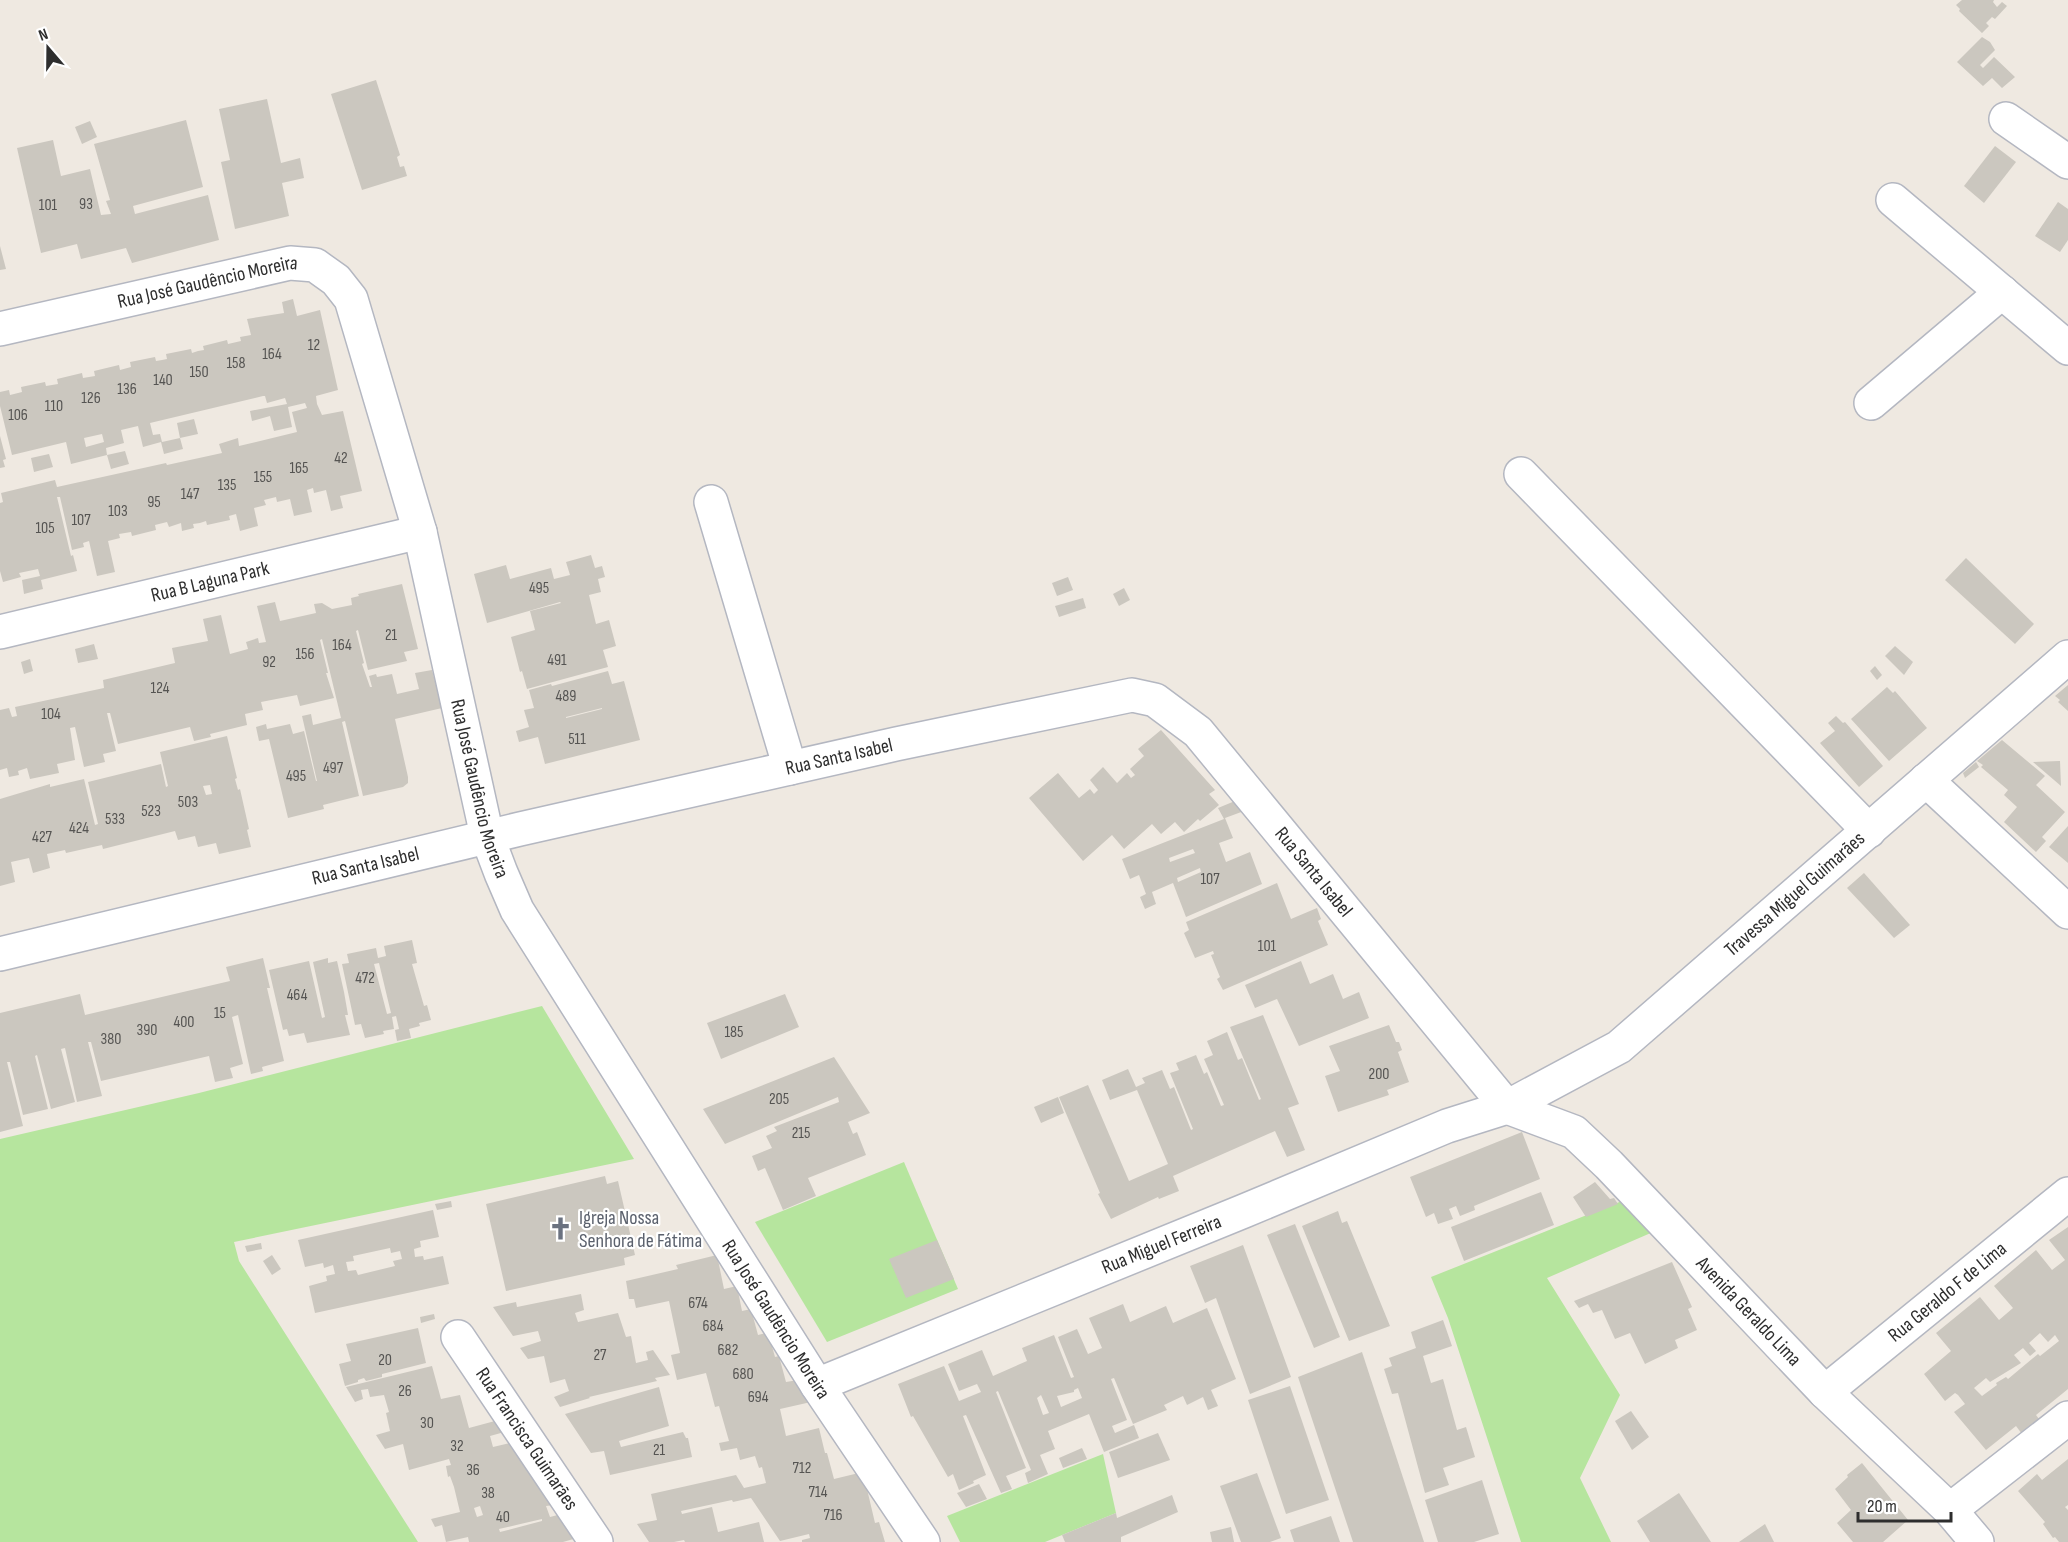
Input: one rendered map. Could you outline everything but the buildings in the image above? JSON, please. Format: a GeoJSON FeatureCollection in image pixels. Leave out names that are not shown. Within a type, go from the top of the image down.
{"type":"FeatureCollection","features":[{"type":"Feature","properties":{"kind":"street"},"geometry":{"type":"LineString","coordinates":[[2006,119],[2068,162]]}},
{"type":"Feature","properties":{"kind":"street"},"geometry":{"type":"LineString","coordinates":[[1893,200],[2068,348]]}},
{"type":"Feature","properties":{"kind":"street","name":"Rua José Gaudêncio Moreira"},"geometry":{"type":"LineString","coordinates":[[0,329],[290,263],[315,265],[336,280],[351,299],[420,532],[487,836],[517,910],[817,1385],[923,1542]]}},
{"type":"Feature","properties":{"kind":"street"},"geometry":{"type":"LineString","coordinates":[[1871,403],[2002,292]]}},
{"type":"Feature","properties":{"kind":"street"},"geometry":{"type":"LineString","coordinates":[[1521,474],[1869,831]]}},
{"type":"Feature","properties":{"kind":"street"},"geometry":{"type":"LineString","coordinates":[[711,502],[790,768]]}},
{"type":"Feature","properties":{"kind":"street","name":"Rua B Laguna Park"},"geometry":{"type":"LineString","coordinates":[[0,632],[420,532]]}},
{"type":"Feature","properties":{"kind":"street","name":"Travessa Miguel Guimarães"},"geometry":{"type":"LineString","coordinates":[[1506,1107],[1619,1047],[2068,657]]}},
{"type":"Feature","properties":{"kind":"street","name":"Rua Santa Isabel"},"geometry":{"type":"LineString","coordinates":[[0,954],[487,836],[1132,695],[1155,700],[1198,732],[1506,1107]]}},
{"type":"Feature","properties":{"kind":"street"},"geometry":{"type":"LineString","coordinates":[[1926,780],[2068,912]]}},
{"type":"Feature","properties":{"kind":"street","name":"Rua Miguel Ferreira"},"geometry":{"type":"LineString","coordinates":[[817,1385],[1447,1126],[1506,1107]]}},
{"type":"Feature","properties":{"kind":"street","name":"Avenida Geraldo Lima"},"geometry":{"type":"LineString","coordinates":[[1506,1107],[1574,1131],[1825,1392],[1950,1509],[1977,1542]]}},
{"type":"Feature","properties":{"kind":"street","name":"Rua Geraldo F de Lima"},"geometry":{"type":"LineString","coordinates":[[1825,1392],[2068,1194]]}},
{"type":"Feature","properties":{"kind":"street","name":"Rua Francisca Guimarães"},"geometry":{"type":"LineString","coordinates":[[458,1337],[596,1542]]}},
{"type":"Feature","properties":{"kind":"street"},"geometry":{"type":"LineString","coordinates":[[1950,1509],[2068,1418]]}},
{"type":"Feature","properties":{"kind":"green space"},"geometry":{"type":"Polygon","coordinates":[[[542,1006],[634,1159],[234,1242],[239,1261],[418,1542],[0,1542],[0,1139],[199,1093],[542,1006]]]}},
{"type":"Feature","properties":{"kind":"green space"},"geometry":{"type":"Polygon","coordinates":[[[904,1162],[958,1289],[827,1342],[755,1222],[904,1162]]]}},
{"type":"Feature","properties":{"kind":"green space"},"geometry":{"type":"Polygon","coordinates":[[[1622,1201],[1653,1232],[1547,1278],[1620,1395],[1580,1478],[1611,1542],[1521,1542],[1448,1318],[1431,1277],[1622,1201]]]}},
{"type":"Feature","properties":{"kind":"green space"},"geometry":{"type":"Polygon","coordinates":[[[1103,1454],[1116,1513],[1045,1542],[960,1542],[947,1516],[1103,1454]]]}},
{"type":"Feature","properties":{"kind":"place","name":"Igreja Nossa Senhora de Fátima"},"geometry":{"type":"Point","coordinates":[561,1229]}}]}
